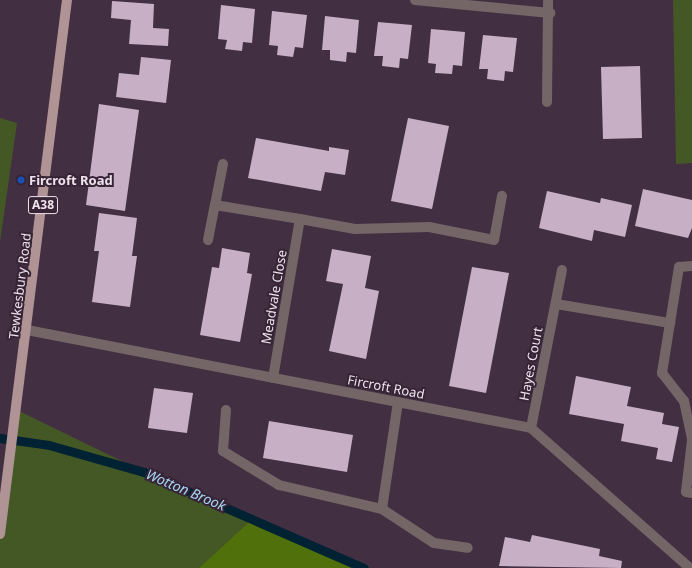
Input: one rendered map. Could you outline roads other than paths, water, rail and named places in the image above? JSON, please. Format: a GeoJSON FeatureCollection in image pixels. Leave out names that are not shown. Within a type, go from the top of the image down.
{"type":"FeatureCollection","features":[{"type":"Feature","properties":{"kind":"main road","name":"Tewkesbury Road"},"geometry":{"type":"LineString","coordinates":[[0,529],[17,410],[67,0]]}},
{"type":"Feature","properties":{"kind":"street"},"geometry":{"type":"LineString","coordinates":[[415,0],[550,13]]}},
{"type":"Feature","properties":{"kind":"street"},"geometry":{"type":"LineString","coordinates":[[548,0],[550,13],[548,102]]}},
{"type":"Feature","properties":{"kind":"street"},"geometry":{"type":"LineString","coordinates":[[208,240],[223,164]]}},
{"type":"Feature","properties":{"kind":"street"},"geometry":{"type":"LineString","coordinates":[[215,205],[355,228],[429,227],[494,240],[502,196]]}},
{"type":"Feature","properties":{"kind":"street","name":"Meadvale Close"},"geometry":{"type":"LineString","coordinates":[[273,378],[300,219]]}},
{"type":"Feature","properties":{"kind":"street"},"geometry":{"type":"LineString","coordinates":[[692,266],[679,267],[662,373],[684,401],[692,439],[686,492],[692,493]]}},
{"type":"Feature","properties":{"kind":"street","name":"Hayes Court"},"geometry":{"type":"LineString","coordinates":[[531,428],[562,270]]}},
{"type":"Feature","properties":{"kind":"street"},"geometry":{"type":"LineString","coordinates":[[556,304],[670,323]]}},
{"type":"Feature","properties":{"kind":"street","name":"Fircroft Road"},"geometry":{"type":"LineString","coordinates":[[27,330],[531,428]]}},
{"type":"Feature","properties":{"kind":"street"},"geometry":{"type":"LineString","coordinates":[[382,509],[398,402]]}},
{"type":"Feature","properties":{"kind":"street"},"geometry":{"type":"LineString","coordinates":[[226,410],[223,451],[279,485],[382,509],[434,543],[468,548]]}},
{"type":"Feature","properties":{"kind":"street"},"geometry":{"type":"LineString","coordinates":[[531,428],[690,568]]}},
{"type":"Feature","properties":{"kind":"waterway","name":"Wotton Brook"},"geometry":{"type":"LineString","coordinates":[[0,438],[49,445],[144,472],[364,568]]}},
{"type":"Feature","properties":{"kind":"place","name":"Fircroft Road"},"geometry":{"type":"Point","coordinates":[21,180]}}]}
